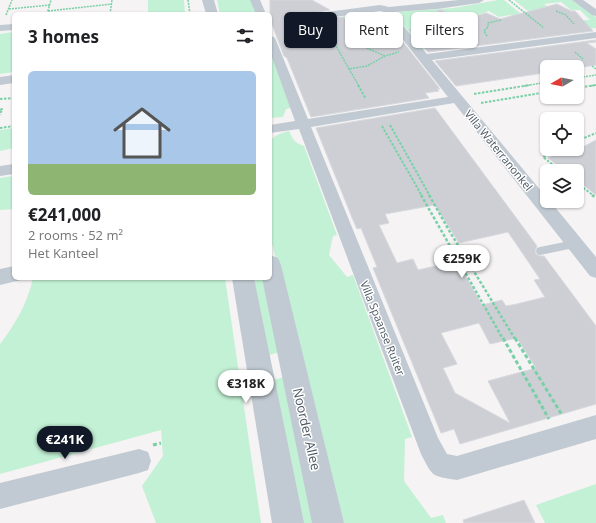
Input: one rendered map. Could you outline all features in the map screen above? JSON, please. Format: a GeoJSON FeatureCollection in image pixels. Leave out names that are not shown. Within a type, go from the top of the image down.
{"type":"FeatureCollection","features":[{"type":"Feature","properties":{"kind":"street"},"geometry":{"type":"LineString","coordinates":[[208,0],[211,12]]}},
{"type":"Feature","properties":{"kind":"street"},"geometry":{"type":"LineString","coordinates":[[255,0],[260,12]]}},
{"type":"Feature","properties":{"kind":"street"},"geometry":{"type":"LineString","coordinates":[[337,14],[380,8],[389,10],[479,0]]}},
{"type":"Feature","properties":{"kind":"street"},"geometry":{"type":"LineString","coordinates":[[577,0],[596,13]]}},
{"type":"Feature","properties":{"kind":"street"},"geometry":{"type":"LineString","coordinates":[[389,10],[389,15],[460,102]]}},
{"type":"Feature","properties":{"kind":"street"},"geometry":{"type":"LineString","coordinates":[[0,28],[12,27]]}},
{"type":"Feature","properties":{"kind":"street"},"geometry":{"type":"LineString","coordinates":[[420,54],[498,48],[596,35]]}},
{"type":"Feature","properties":{"kind":"street","name":"Villa Spaanse Ruiter"},"geometry":{"type":"LineString","coordinates":[[272,43],[427,439],[440,465],[457,468],[596,427]]}},
{"type":"Feature","properties":{"kind":"street"},"geometry":{"type":"LineString","coordinates":[[0,81],[12,79]]}},
{"type":"Feature","properties":{"kind":"street","name":"Villa Waterranonkel"},"geometry":{"type":"LineString","coordinates":[[272,129],[378,112],[460,102],[596,270]]}},
{"type":"Feature","properties":{"kind":"street"},"geometry":{"type":"LineString","coordinates":[[0,171],[12,169]]}},
{"type":"Feature","properties":{"kind":"street"},"geometry":{"type":"LineString","coordinates":[[0,277],[12,274]]}},
{"type":"Feature","properties":{"kind":"street","name":"Noorder Allee"},"geometry":{"type":"LineString","coordinates":[[272,274],[328,523]]}},
{"type":"Feature","properties":{"kind":"street"},"geometry":{"type":"LineString","coordinates":[[243,280],[288,523]]}},
{"type":"Feature","properties":{"kind":"street"},"geometry":{"type":"LineString","coordinates":[[0,496],[139,461]]}},
{"type":"Feature","properties":{"kind":"lane"},"geometry":{"type":"LineString","coordinates":[[540,251],[574,244]]}},
{"type":"Feature","properties":{"kind":"path"},"geometry":{"type":"LineString","coordinates":[[51,0],[48,10],[112,4]]}},
{"type":"Feature","properties":{"kind":"path"},"geometry":{"type":"LineString","coordinates":[[110,12],[112,0]]}},
{"type":"Feature","properties":{"kind":"path"},"geometry":{"type":"LineString","coordinates":[[188,0],[190,12]]}},
{"type":"Feature","properties":{"kind":"path"},"geometry":{"type":"LineString","coordinates":[[509,0],[516,6]]}},
{"type":"Feature","properties":{"kind":"path"},"geometry":{"type":"LineString","coordinates":[[8,8],[50,4]]}},
{"type":"Feature","properties":{"kind":"path"},"geometry":{"type":"LineString","coordinates":[[498,48],[488,38],[484,31],[488,27],[488,23],[501,20]]}},
{"type":"Feature","properties":{"kind":"path"},"geometry":{"type":"LineString","coordinates":[[337,48],[349,69],[378,112],[450,232],[567,436]]}},
{"type":"Feature","properties":{"kind":"path"},"geometry":{"type":"LineString","coordinates":[[367,48],[385,56]]}},
{"type":"Feature","properties":{"kind":"path"},"geometry":{"type":"LineString","coordinates":[[349,69],[367,66],[385,56],[420,54]]}},
{"type":"Feature","properties":{"kind":"path"},"geometry":{"type":"LineString","coordinates":[[592,66],[596,69]]}},
{"type":"Feature","properties":{"kind":"path"},"geometry":{"type":"LineString","coordinates":[[584,77],[596,75]]}},
{"type":"Feature","properties":{"kind":"path","name":"Villa Waterranonkel"},"geometry":{"type":"LineString","coordinates":[[540,83],[462,95],[460,102],[540,93]]}},
{"type":"Feature","properties":{"kind":"path"},"geometry":{"type":"LineString","coordinates":[[584,87],[596,84]]}},
{"type":"Feature","properties":{"kind":"path"},"geometry":{"type":"LineString","coordinates":[[0,99],[12,98]]}},
{"type":"Feature","properties":{"kind":"path"},"geometry":{"type":"LineString","coordinates":[[0,110],[2,109],[0,115]]}},
{"type":"Feature","properties":{"kind":"path"},"geometry":{"type":"LineString","coordinates":[[378,112],[567,436]]}},
{"type":"Feature","properties":{"kind":"path"},"geometry":{"type":"LineString","coordinates":[[0,128],[12,126]]}},
{"type":"Feature","properties":{"kind":"path"},"geometry":{"type":"LineString","coordinates":[[584,138],[596,132]]}},
{"type":"Feature","properties":{"kind":"path"},"geometry":{"type":"LineString","coordinates":[[545,156],[543,157],[552,164]]}},
{"type":"Feature","properties":{"kind":"path"},"geometry":{"type":"LineString","coordinates":[[584,189],[596,198]]}},
{"type":"Feature","properties":{"kind":"green space"},"geometry":{"type":"Polygon","coordinates":[[[148,0],[184,0],[185,12],[148,12],[148,0]]]}},
{"type":"Feature","properties":{"kind":"green space"},"geometry":{"type":"Polygon","coordinates":[[[217,0],[251,0],[255,12],[220,12],[217,0]]]}},
{"type":"Feature","properties":{"kind":"green space"},"geometry":{"type":"Polygon","coordinates":[[[504,0],[543,32],[510,15],[499,17],[489,11],[478,15],[478,12],[411,12],[411,35],[403,25],[403,12],[395,12],[454,8],[504,0]]]}},
{"type":"Feature","properties":{"kind":"green space"},"geometry":{"type":"Polygon","coordinates":[[[514,0],[572,0],[596,17],[596,28],[589,29],[573,20],[590,20],[580,10],[571,10],[561,2],[544,4],[551,9],[555,32],[514,0]]]}},
{"type":"Feature","properties":{"kind":"green space"},"geometry":{"type":"Polygon","coordinates":[[[345,16],[345,34],[341,35],[348,64],[337,45],[337,17],[345,16]]]}},
{"type":"Feature","properties":{"kind":"green space"},"geometry":{"type":"Polygon","coordinates":[[[478,18],[484,21],[478,21],[478,18]]]}},
{"type":"Feature","properties":{"kind":"green space"},"geometry":{"type":"Polygon","coordinates":[[[12,32],[12,72],[0,74],[0,34],[12,32]]]}},
{"type":"Feature","properties":{"kind":"green space"},"geometry":{"type":"Polygon","coordinates":[[[272,57],[291,108],[286,109],[283,117],[272,118],[272,57]]]}},
{"type":"Feature","properties":{"kind":"green space"},"geometry":{"type":"Polygon","coordinates":[[[12,128],[12,148],[0,151],[0,130],[12,128]]]}},
{"type":"Feature","properties":{"kind":"green space"},"geometry":{"type":"Polygon","coordinates":[[[289,131],[296,142],[304,146],[337,235],[333,236],[329,255],[347,277],[353,275],[412,437],[405,439],[404,481],[431,518],[443,515],[446,523],[343,523],[272,244],[272,139],[289,131]]]}},
{"type":"Feature","properties":{"kind":"green space"},"geometry":{"type":"Polygon","coordinates":[[[12,176],[12,209],[0,210],[0,178],[12,176]]]}},
{"type":"Feature","properties":{"kind":"green space"},"geometry":{"type":"Polygon","coordinates":[[[33,280],[225,280],[261,523],[156,523],[142,486],[163,456],[161,430],[0,474],[0,344],[20,313],[33,280]]]}},
{"type":"Feature","properties":{"kind":"green space"},"geometry":{"type":"Polygon","coordinates":[[[251,280],[267,280],[283,351],[266,356],[251,280]]]}},
{"type":"Feature","properties":{"kind":"green space"},"geometry":{"type":"Polygon","coordinates":[[[288,376],[321,523],[297,523],[270,381],[288,376]]]}},
{"type":"Feature","properties":{"kind":"green space"},"geometry":{"type":"Polygon","coordinates":[[[596,484],[596,523],[545,523],[536,505],[596,484]]]}},
{"type":"Feature","properties":{"kind":"building"},"geometry":{"type":"Polygon","coordinates":[[[270,0],[312,0],[330,10],[318,12],[284,12],[284,48],[337,48],[337,18],[343,17],[345,18],[345,48],[403,48],[403,42],[440,89],[437,89],[439,91],[425,93],[429,98],[311,117],[287,58],[284,56],[272,24],[272,12],[270,12],[270,0]]]}},
{"type":"Feature","properties":{"kind":"building"},"geometry":{"type":"Polygon","coordinates":[[[557,4],[571,11],[575,11],[593,31],[478,46],[478,15],[486,13],[500,19],[557,4]]]}},
{"type":"Feature","properties":{"kind":"building"},"geometry":{"type":"Polygon","coordinates":[[[439,10],[443,10],[445,12],[436,12],[439,10]]]}},
{"type":"Feature","properties":{"kind":"building"},"geometry":{"type":"Polygon","coordinates":[[[596,40],[596,42],[587,43],[596,49],[596,65],[584,67],[584,60],[540,60],[540,74],[456,86],[435,61],[596,40]]]}},
{"type":"Feature","properties":{"kind":"building"},"geometry":{"type":"Polygon","coordinates":[[[425,48],[459,48],[428,52],[425,48]]]}},
{"type":"Feature","properties":{"kind":"building"},"geometry":{"type":"Polygon","coordinates":[[[435,108],[537,246],[535,251],[536,254],[544,256],[596,326],[596,404],[460,444],[454,429],[441,433],[373,268],[377,267],[361,228],[357,229],[353,220],[316,128],[435,108]],[[435,205],[385,214],[389,223],[379,225],[397,263],[413,259],[418,270],[457,261],[482,305],[502,300],[506,306],[545,297],[534,280],[540,279],[508,232],[459,243],[435,205]],[[479,323],[441,333],[457,364],[443,368],[455,393],[510,423],[488,381],[536,368],[517,338],[490,344],[479,323]]]}},
{"type":"Feature","properties":{"kind":"building"},"geometry":{"type":"Polygon","coordinates":[[[596,140],[596,195],[584,186],[584,164],[556,164],[548,158],[553,156],[584,156],[584,146],[596,140]]]}},
{"type":"Feature","properties":{"kind":"building"},"geometry":{"type":"Polygon","coordinates":[[[524,500],[535,523],[464,523],[463,520],[524,500]]]}}]}
